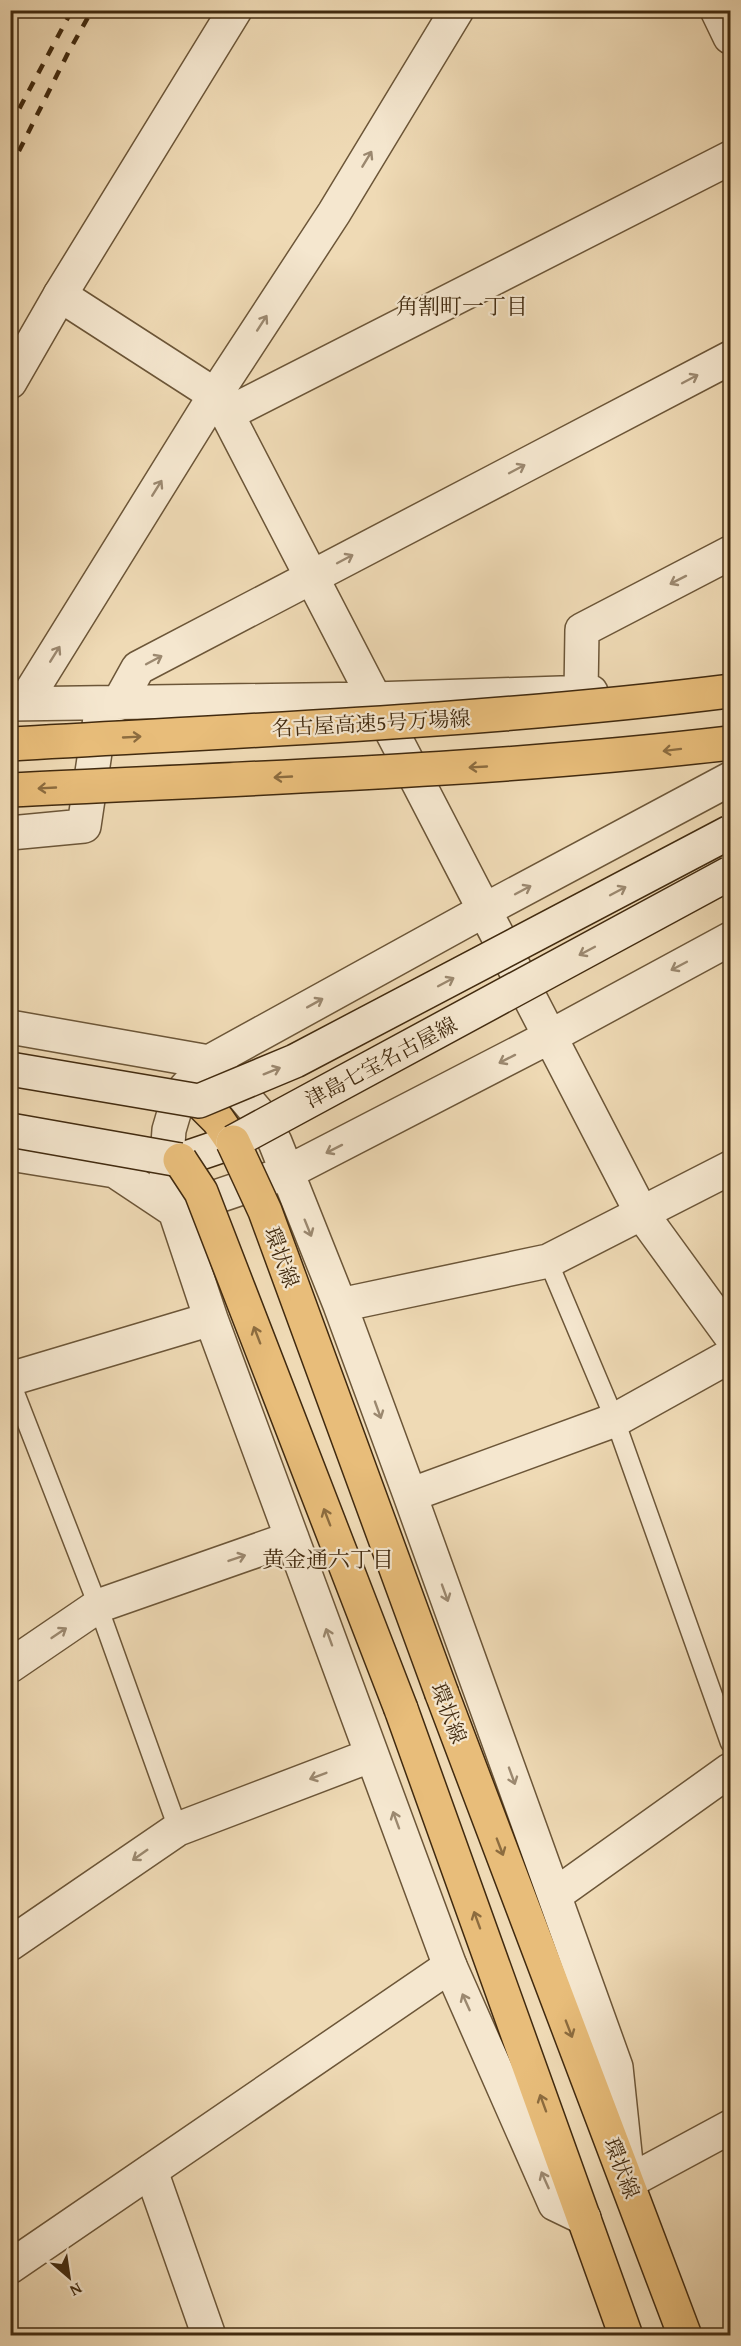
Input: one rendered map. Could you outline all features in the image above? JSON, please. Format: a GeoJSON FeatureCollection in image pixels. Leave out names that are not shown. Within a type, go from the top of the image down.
{"type":"FeatureCollection","features":[{"type":"Feature","properties":{"kind":"main road","name":"名古屋高速5号万場線"},"geometry":{"type":"LineString","coordinates":[[10,744],[501,715],[730,691]]}},
{"type":"Feature","properties":{"kind":"main road"},"geometry":{"type":"LineString","coordinates":[[10,790],[496,766],[640,754],[730,743]]}},
{"type":"Feature","properties":{"kind":"main road","name":"環状線"},"geometry":{"type":"LineString","coordinates":[[199,1101],[218,1120],[233,1142],[265,1211],[442,1694],[685,2336]]}},
{"type":"Feature","properties":{"kind":"main road","name":"環状線"},"geometry":{"type":"LineString","coordinates":[[180,1160],[205,1200],[401,1709],[626,2336]]}},
{"type":"Feature","properties":{"kind":"street"},"geometry":{"type":"LineString","coordinates":[[10,382],[60,294],[235,10]]}},
{"type":"Feature","properties":{"kind":"street"},"geometry":{"type":"LineString","coordinates":[[17,704],[221,405],[457,10]]}},
{"type":"Feature","properties":{"kind":"street"},"geometry":{"type":"LineString","coordinates":[[717,10],[730,37]]}},
{"type":"Feature","properties":{"kind":"street"},"geometry":{"type":"LineString","coordinates":[[221,405],[730,158]]}},
{"type":"Feature","properties":{"kind":"street"},"geometry":{"type":"LineString","coordinates":[[60,294],[221,405],[642,1214],[730,1335]]}},
{"type":"Feature","properties":{"kind":"street"},"geometry":{"type":"LineString","coordinates":[[10,833],[84,826],[110,704],[138,668],[730,358]]}},
{"type":"Feature","properties":{"kind":"street"},"geometry":{"type":"LineString","coordinates":[[581,693],[582,630],[730,553]]}},
{"type":"Feature","properties":{"kind":"street"},"geometry":{"type":"LineString","coordinates":[[17,704],[373,699],[581,693],[730,680]]}},
{"type":"Feature","properties":{"kind":"street"},"geometry":{"type":"LineString","coordinates":[[584,2218],[555,2204],[450,1966],[210,1319],[175,1210],[166,1172],[169,1130],[182,1092],[209,1062],[483,911],[730,779]]}},
{"type":"Feature","properties":{"kind":"street","name":"津島七宝名古屋線"},"geometry":{"type":"LineString","coordinates":[[199,1101],[295,1061],[730,832]]}},
{"type":"Feature","properties":{"kind":"street","name":"津島七宝名古屋線"},"geometry":{"type":"LineString","coordinates":[[10,1130],[180,1160],[233,1142],[730,873]]}},
{"type":"Feature","properties":{"kind":"street"},"geometry":{"type":"LineString","coordinates":[[175,1210],[286,1173],[550,1036],[730,939]]}},
{"type":"Feature","properties":{"kind":"street"},"geometry":{"type":"LineString","coordinates":[[10,1027],[209,1062],[234,1085],[257,1112],[276,1142],[286,1173],[340,1305],[616,2067],[628,2182],[730,2127]]}},
{"type":"Feature","properties":{"kind":"street"},"geometry":{"type":"LineString","coordinates":[[10,1069],[199,1101]]}},
{"type":"Feature","properties":{"kind":"street"},"geometry":{"type":"LineString","coordinates":[[10,1154],[115,1171],[175,1210]]}},
{"type":"Feature","properties":{"kind":"street"},"geometry":{"type":"LineString","coordinates":[[340,1305],[548,1261],[730,1168]]}},
{"type":"Feature","properties":{"kind":"street"},"geometry":{"type":"LineString","coordinates":[[10,1379],[210,1319]]}},
{"type":"Feature","properties":{"kind":"street"},"geometry":{"type":"LineString","coordinates":[[410,1495],[615,1420],[730,1356]]}},
{"type":"Feature","properties":{"kind":"street"},"geometry":{"type":"LineString","coordinates":[[10,1666],[98,1606],[292,1538]]}},
{"type":"Feature","properties":{"kind":"street"},"geometry":{"type":"LineString","coordinates":[[10,1944],[178,1828],[372,1755]]}},
{"type":"Feature","properties":{"kind":"street"},"geometry":{"type":"LineString","coordinates":[[555,1896],[730,1770]]}},
{"type":"Feature","properties":{"kind":"street"},"geometry":{"type":"LineString","coordinates":[[10,2267],[450,1966]]}},
{"type":"Feature","properties":{"kind":"street"},"geometry":{"type":"LineString","coordinates":[[151,2171],[209,2336]]}},
{"type":"Feature","properties":{"kind":"lane"},"geometry":{"type":"LineString","coordinates":[[548,1261],[615,1420],[730,1743]]}},
{"type":"Feature","properties":{"kind":"lane"},"geometry":{"type":"LineString","coordinates":[[10,1379],[98,1606],[178,1828]]}},
{"type":"Feature","properties":{"kind":"railway"},"geometry":{"type":"LineString","coordinates":[[10,24],[18,10]]}},
{"type":"Feature","properties":{"kind":"railway"},"geometry":{"type":"LineString","coordinates":[[10,126],[72,10]]}},
{"type":"Feature","properties":{"kind":"railway"},"geometry":{"type":"LineString","coordinates":[[10,169],[92,10]]}},
{"type":"Feature","properties":{"kind":"district","name":"角割町一丁目"},"geometry":{"type":"Point","coordinates":[462,306]}},
{"type":"Feature","properties":{"kind":"district","name":"黄金通六丁目"},"geometry":{"type":"Point","coordinates":[328,1559]}}]}
